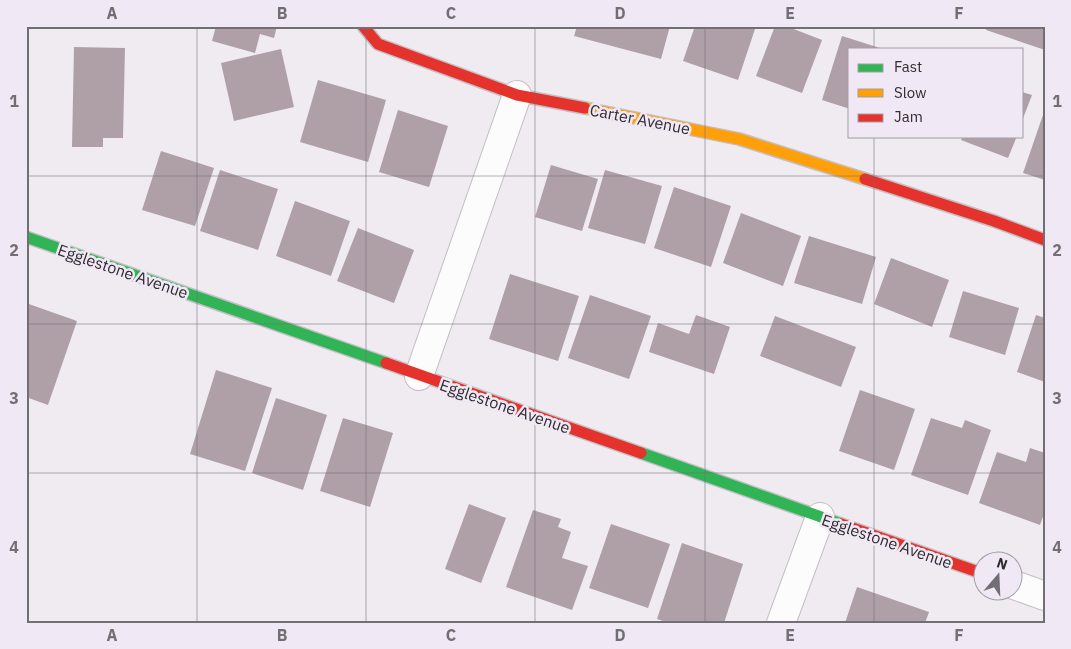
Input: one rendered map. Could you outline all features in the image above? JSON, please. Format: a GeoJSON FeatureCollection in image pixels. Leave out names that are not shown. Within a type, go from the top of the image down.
{"type":"FeatureCollection","features":[{"type":"Feature","properties":{"kind":"street","name":"Carter Avenue"},"geometry":{"type":"LineString","coordinates":[[363,26],[378,44],[517,95],[739,139],[994,221],[1045,240]]}},
{"type":"Feature","properties":{"kind":"street"},"geometry":{"type":"LineString","coordinates":[[419,376],[517,95]]}},
{"type":"Feature","properties":{"kind":"street","name":"Egglestone Avenue"},"geometry":{"type":"LineString","coordinates":[[26,238],[974,571]]}},
{"type":"Feature","properties":{"kind":"street"},"geometry":{"type":"LineString","coordinates":[[781,623],[820,517]]}},
{"type":"Feature","properties":{"kind":"street"},"geometry":{"type":"LineString","coordinates":[[1024,589],[1045,596]]}},
{"type":"Feature","properties":{"kind":"building"},"geometry":{"type":"Polygon","coordinates":[[[216,26],[277,26],[274,38],[260,34],[255,53],[212,41],[216,26]]]}},
{"type":"Feature","properties":{"kind":"building"},"geometry":{"type":"Polygon","coordinates":[[[577,26],[670,26],[661,59],[574,36],[577,26]]]}},
{"type":"Feature","properties":{"kind":"building"},"geometry":{"type":"Polygon","coordinates":[[[695,26],[756,26],[738,80],[683,61],[695,26]]]}},
{"type":"Feature","properties":{"kind":"building"},"geometry":{"type":"Polygon","coordinates":[[[775,26],[786,26],[822,40],[802,93],[756,76],[775,26]]]}},
{"type":"Feature","properties":{"kind":"building"},"geometry":{"type":"Polygon","coordinates":[[[987,26],[1045,26],[1045,50],[986,30],[987,26]]]}},
{"type":"Feature","properties":{"kind":"building"},"geometry":{"type":"Polygon","coordinates":[[[842,36],[880,48],[848,48],[848,108],[822,100],[842,36]]]}},
{"type":"Feature","properties":{"kind":"building"},"geometry":{"type":"Polygon","coordinates":[[[74,47],[125,48],[123,138],[103,138],[103,147],[72,147],[74,47]]]}},
{"type":"Feature","properties":{"kind":"building"},"geometry":{"type":"Polygon","coordinates":[[[281,49],[294,107],[234,121],[221,63],[281,49]]]}},
{"type":"Feature","properties":{"kind":"building"},"geometry":{"type":"Polygon","coordinates":[[[318,80],[386,100],[368,162],[300,142],[318,80]]]}},
{"type":"Feature","properties":{"kind":"building"},"geometry":{"type":"Polygon","coordinates":[[[1024,93],[1032,95],[1024,116],[1024,93]]]}},
{"type":"Feature","properties":{"kind":"building"},"geometry":{"type":"Polygon","coordinates":[[[1045,109],[1045,180],[1023,173],[1045,109]]]}},
{"type":"Feature","properties":{"kind":"building"},"geometry":{"type":"Polygon","coordinates":[[[398,110],[448,126],[429,187],[379,172],[398,110]]]}},
{"type":"Feature","properties":{"kind":"building"},"geometry":{"type":"Polygon","coordinates":[[[962,138],[1016,138],[1008,158],[961,140],[962,138]]]}},
{"type":"Feature","properties":{"kind":"building"},"geometry":{"type":"Polygon","coordinates":[[[161,151],[214,168],[195,226],[142,210],[161,151]]]}},
{"type":"Feature","properties":{"kind":"building"},"geometry":{"type":"Polygon","coordinates":[[[551,165],[598,179],[582,231],[535,217],[551,165]]]}},
{"type":"Feature","properties":{"kind":"building"},"geometry":{"type":"Polygon","coordinates":[[[220,170],[278,189],[258,250],[200,231],[220,170]]]}},
{"type":"Feature","properties":{"kind":"building"},"geometry":{"type":"Polygon","coordinates":[[[605,170],[662,186],[645,244],[588,228],[605,170]]]}},
{"type":"Feature","properties":{"kind":"building"},"geometry":{"type":"Polygon","coordinates":[[[674,187],[731,206],[711,267],[654,248],[674,187]]]}},
{"type":"Feature","properties":{"kind":"building"},"geometry":{"type":"Polygon","coordinates":[[[295,201],[350,221],[331,276],[276,256],[295,201]]]}},
{"type":"Feature","properties":{"kind":"building"},"geometry":{"type":"Polygon","coordinates":[[[741,213],[801,236],[783,286],[723,263],[741,213]]]}},
{"type":"Feature","properties":{"kind":"building"},"geometry":{"type":"Polygon","coordinates":[[[358,228],[414,250],[394,303],[337,281],[358,228]]]}},
{"type":"Feature","properties":{"kind":"building"},"geometry":{"type":"Polygon","coordinates":[[[809,236],[876,257],[862,304],[794,283],[809,236]]]}},
{"type":"Feature","properties":{"kind":"building"},"geometry":{"type":"Polygon","coordinates":[[[891,258],[949,280],[932,327],[874,304],[891,258]]]}},
{"type":"Feature","properties":{"kind":"building"},"geometry":{"type":"Polygon","coordinates":[[[510,274],[579,296],[558,361],[489,339],[510,274]]]}},
{"type":"Feature","properties":{"kind":"building"},"geometry":{"type":"Polygon","coordinates":[[[963,291],[1019,308],[1005,355],[949,337],[963,291]]]}},
{"type":"Feature","properties":{"kind":"building"},"geometry":{"type":"Polygon","coordinates":[[[590,295],[651,316],[629,379],[568,358],[590,295]]]}},
{"type":"Feature","properties":{"kind":"building"},"geometry":{"type":"Polygon","coordinates":[[[26,303],[77,321],[48,405],[26,397],[26,303]]]}},
{"type":"Feature","properties":{"kind":"building"},"geometry":{"type":"Polygon","coordinates":[[[696,315],[730,327],[714,374],[649,352],[658,323],[689,334],[696,315]]]}},
{"type":"Feature","properties":{"kind":"building"},"geometry":{"type":"Polygon","coordinates":[[[1036,315],[1045,318],[1045,382],[1017,372],[1036,315]]]}},
{"type":"Feature","properties":{"kind":"building"},"geometry":{"type":"Polygon","coordinates":[[[775,316],[856,347],[841,387],[760,356],[775,316]]]}},
{"type":"Feature","properties":{"kind":"building"},"geometry":{"type":"Polygon","coordinates":[[[216,370],[272,388],[245,471],[190,454],[216,370]]]}},
{"type":"Feature","properties":{"kind":"building"},"geometry":{"type":"Polygon","coordinates":[[[860,390],[915,409],[894,470],[839,451],[860,390]]]}},
{"type":"Feature","properties":{"kind":"building"},"geometry":{"type":"Polygon","coordinates":[[[276,398],[327,415],[303,490],[252,473],[276,398]]]}},
{"type":"Feature","properties":{"kind":"building"},"geometry":{"type":"Polygon","coordinates":[[[343,418],[393,433],[370,507],[320,491],[343,418]]]}},
{"type":"Feature","properties":{"kind":"building"},"geometry":{"type":"Polygon","coordinates":[[[931,418],[962,428],[965,420],[991,430],[968,495],[911,475],[931,418]]]}},
{"type":"Feature","properties":{"kind":"building"},"geometry":{"type":"Polygon","coordinates":[[[1030,448],[1045,453],[1045,511],[1040,525],[979,503],[997,452],[1026,462],[1030,448]]]}},
{"type":"Feature","properties":{"kind":"building"},"geometry":{"type":"Polygon","coordinates":[[[469,504],[506,518],[481,583],[445,569],[469,504]]]}},
{"type":"Feature","properties":{"kind":"building"},"geometry":{"type":"Polygon","coordinates":[[[533,510],[561,519],[558,527],[571,532],[562,558],[588,566],[572,610],[506,587],[533,510]]]}},
{"type":"Feature","properties":{"kind":"building"},"geometry":{"type":"Polygon","coordinates":[[[611,524],[670,544],[648,608],[589,588],[611,524]]]}},
{"type":"Feature","properties":{"kind":"building"},"geometry":{"type":"Polygon","coordinates":[[[682,543],[743,564],[724,623],[669,623],[657,619],[682,543]]]}},
{"type":"Feature","properties":{"kind":"building"},"geometry":{"type":"Polygon","coordinates":[[[857,587],[929,612],[925,623],[845,623],[857,587]]]}},
{"type":"Feature","properties":{"kind":"traffic: fast"},"geometry":{"type":"LineString","coordinates":[[26,237],[386,363]]}},
{"type":"Feature","properties":{"kind":"traffic: fast"},"geometry":{"type":"LineString","coordinates":[[641,453],[841,524]]}},
{"type":"Feature","properties":{"kind":"traffic: slow"},"geometry":{"type":"LineString","coordinates":[[585,108],[739,139],[865,179]]}},
{"type":"Feature","properties":{"kind":"traffic: jam"},"geometry":{"type":"LineString","coordinates":[[363,26],[378,44],[517,95],[585,108]]}},
{"type":"Feature","properties":{"kind":"traffic: jam"},"geometry":{"type":"LineString","coordinates":[[865,179],[994,221],[1045,240]]}},
{"type":"Feature","properties":{"kind":"traffic: jam"},"geometry":{"type":"LineString","coordinates":[[386,363],[641,453]]}},
{"type":"Feature","properties":{"kind":"traffic: jam"},"geometry":{"type":"LineString","coordinates":[[841,524],[974,571]]}}]}
